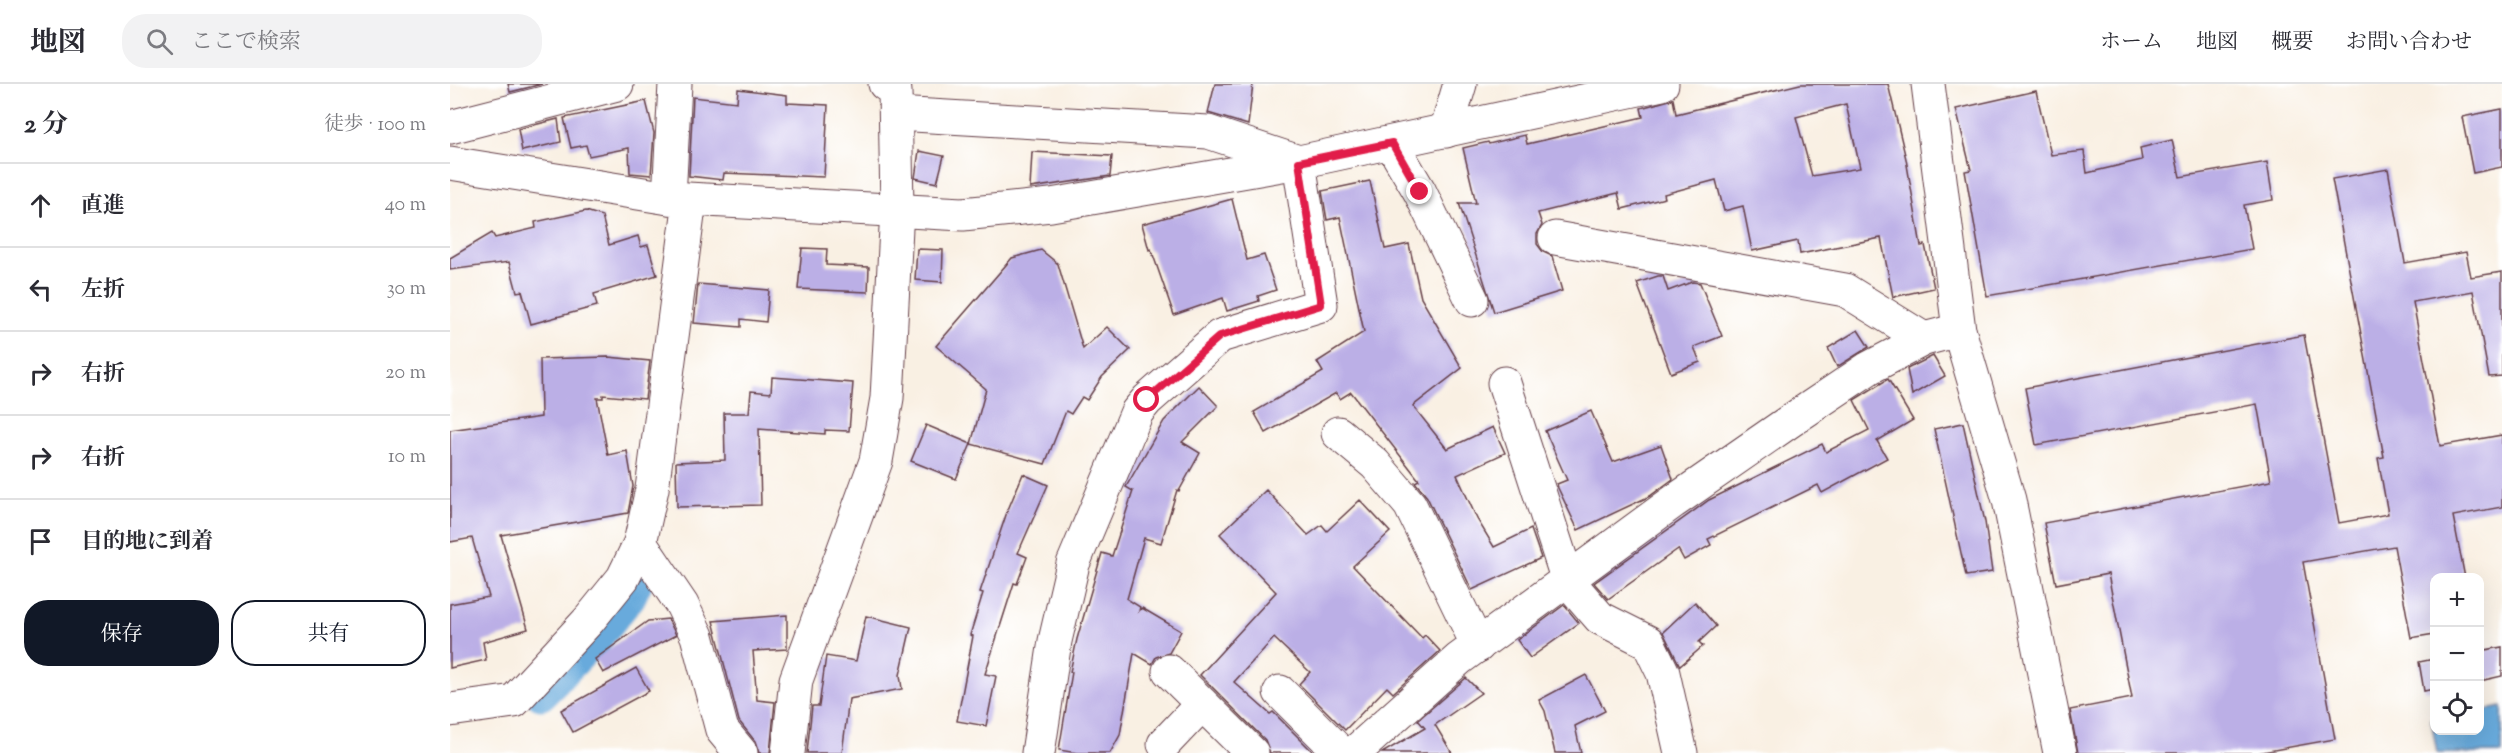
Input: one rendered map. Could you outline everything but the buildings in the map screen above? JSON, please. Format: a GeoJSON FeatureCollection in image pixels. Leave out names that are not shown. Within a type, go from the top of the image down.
{"type":"FeatureCollection","features":[{"type":"Feature","properties":{"kind":"street"},"geometry":{"type":"LineString","coordinates":[[450,127],[617,84]]}},
{"type":"Feature","properties":{"kind":"street"},"geometry":{"type":"LineString","coordinates":[[450,710],[514,701],[589,620],[623,578],[640,543],[652,489],[680,199],[675,84]]}},
{"type":"Feature","properties":{"kind":"street"},"geometry":{"type":"LineString","coordinates":[[1446,131],[1460,84]]}},
{"type":"Feature","properties":{"kind":"street"},"geometry":{"type":"LineString","coordinates":[[450,163],[680,199],[963,213],[1051,205],[1299,162],[1662,84]]}},
{"type":"Feature","properties":{"kind":"street"},"geometry":{"type":"LineString","coordinates":[[1928,84],[1959,330],[2009,500],[2060,753]]}},
{"type":"Feature","properties":{"kind":"street"},"geometry":{"type":"LineString","coordinates":[[788,753],[796,680],[876,461],[887,398],[897,209],[893,93],[1208,132],[1299,162]]}},
{"type":"Feature","properties":{"kind":"street"},"geometry":{"type":"LineString","coordinates":[[1392,143],[1420,192],[1472,300]]}},
{"type":"Feature","properties":{"kind":"street"},"geometry":{"type":"LineString","coordinates":[[1038,753],[1055,641],[1073,564],[1137,412],[1147,400],[1220,336],[1321,305],[1299,162]]}},
{"type":"Feature","properties":{"kind":"street"},"geometry":{"type":"LineString","coordinates":[[1555,238],[1845,290],[1924,339]]}},
{"type":"Feature","properties":{"kind":"street"},"geometry":{"type":"LineString","coordinates":[[1354,753],[1459,659],[1790,421],[1869,368],[1924,339],[1959,330]]}},
{"type":"Feature","properties":{"kind":"street"},"geometry":{"type":"LineString","coordinates":[[1504,383],[1568,581],[1600,618],[1648,642],[1663,673],[1681,753]]}},
{"type":"Feature","properties":{"kind":"street"},"geometry":{"type":"LineString","coordinates":[[1338,432],[1375,464],[1410,505],[1478,646]]}},
{"type":"Feature","properties":{"kind":"street"},"geometry":{"type":"LineString","coordinates":[[640,543],[676,596],[698,636],[722,730],[741,753]]}},
{"type":"Feature","properties":{"kind":"street"},"geometry":{"type":"LineString","coordinates":[[1169,672],[1252,753]]}},
{"type":"Feature","properties":{"kind":"street"},"geometry":{"type":"LineString","coordinates":[[1280,692],[1341,753]]}},
{"type":"Feature","properties":{"kind":"street"},"geometry":{"type":"LineString","coordinates":[[1164,744],[1202,704]]}},
{"type":"Feature","properties":{"kind":"water"},"geometry":{"type":"Polygon","coordinates":[[[2502,707],[2502,753],[2437,753],[2434,735],[2484,735],[2484,710],[2502,707]]]}},
{"type":"Feature","properties":{"kind":"waterway"},"geometry":{"type":"LineString","coordinates":[[541,694],[596,638],[630,596],[648,556]]}},
{"type":"Feature","properties":{"kind":"route"},"geometry":{"type":"LineString","coordinates":[[1147,400],[1220,336],[1321,305],[1299,162],[1392,143],[1420,192]]}}]}
